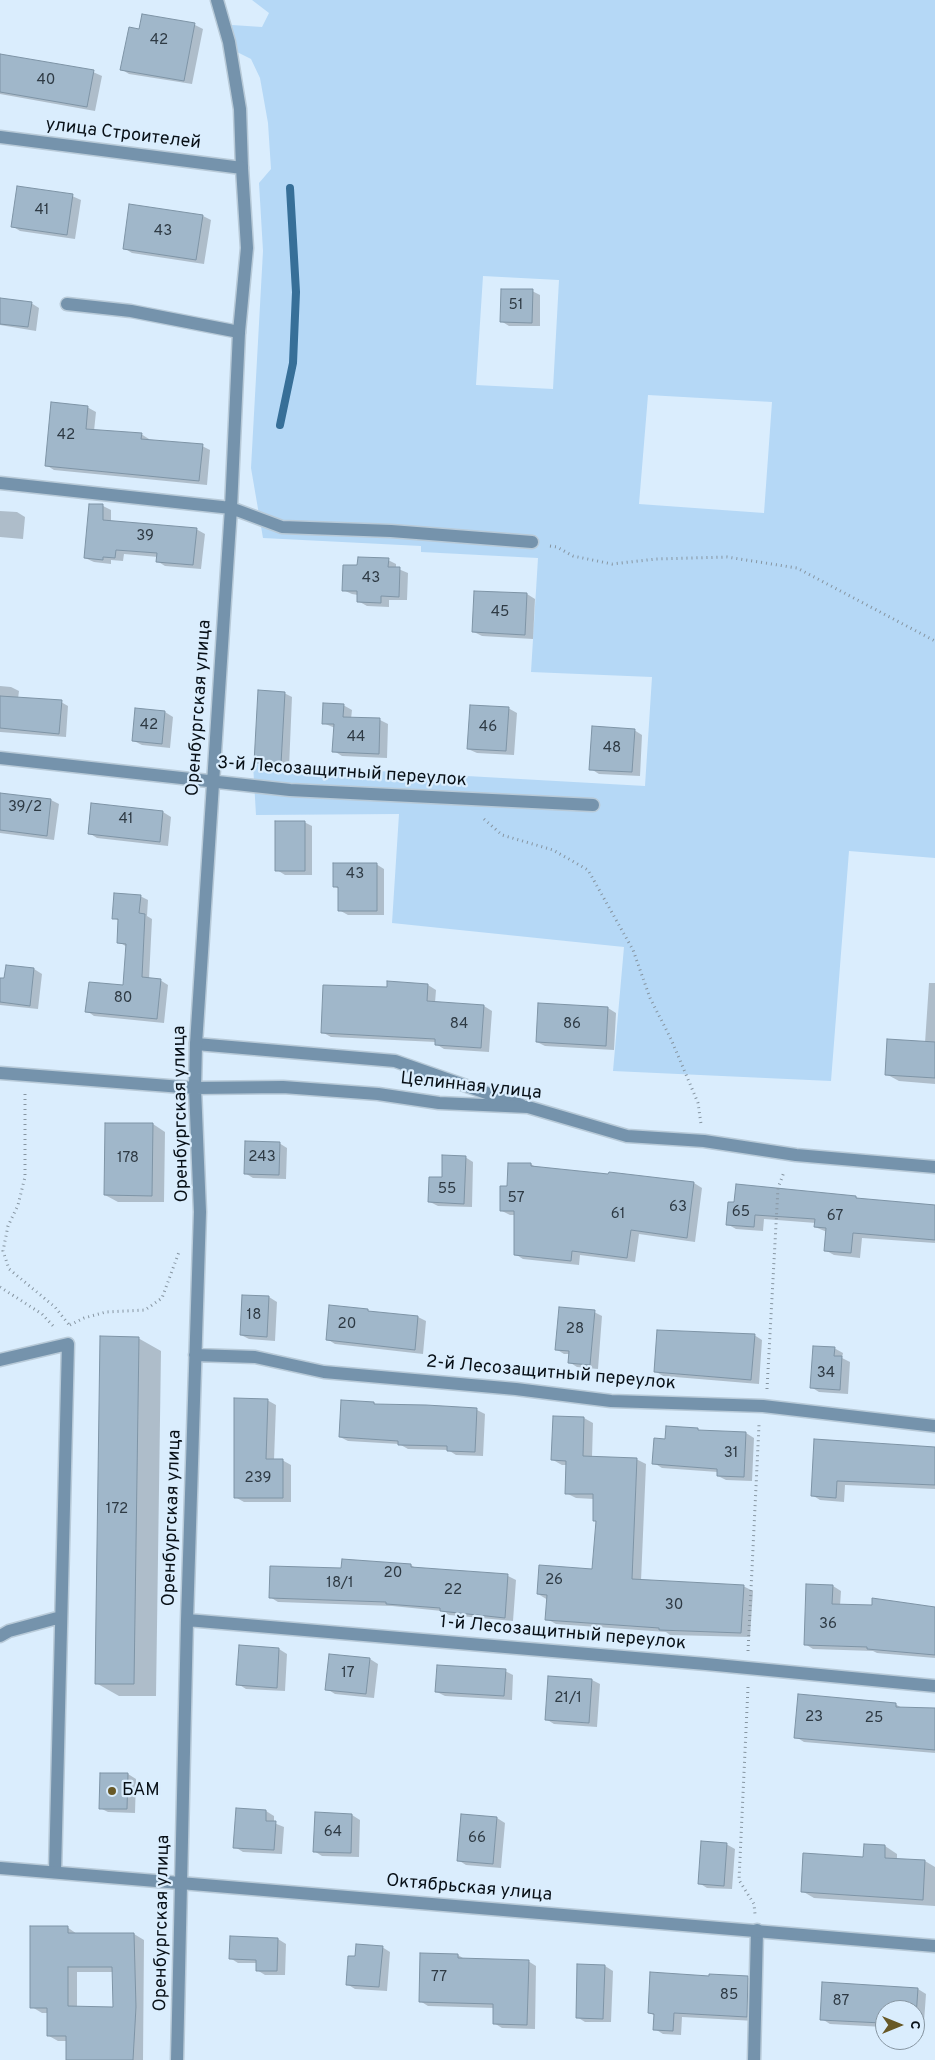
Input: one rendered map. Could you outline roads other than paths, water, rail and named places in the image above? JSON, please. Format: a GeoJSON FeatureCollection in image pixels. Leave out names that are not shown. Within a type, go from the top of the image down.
{"type":"FeatureCollection","features":[{"type":"Feature","properties":{"kind":"street","name":"Оренбургская улица"},"geometry":{"type":"LineString","coordinates":[[177,2060],[187,1620],[200,1212],[195,1088],[196,1044],[231,508],[239,332],[247,248],[240,108],[228,42],[217,0]]}},
{"type":"Feature","properties":{"kind":"street","name":"улица Строителей"},"geometry":{"type":"LineString","coordinates":[[0,137],[242,168]]}},
{"type":"Feature","properties":{"kind":"street"},"geometry":{"type":"LineString","coordinates":[[67,304],[132,311],[239,332]]}},
{"type":"Feature","properties":{"kind":"street"},"geometry":{"type":"LineString","coordinates":[[0,483],[231,508],[282,527],[391,531],[532,542]]}},
{"type":"Feature","properties":{"kind":"street","name":"3-й Лесозащитный переулок"},"geometry":{"type":"LineString","coordinates":[[0,758],[290,790],[593,805]]}},
{"type":"Feature","properties":{"kind":"street"},"geometry":{"type":"LineString","coordinates":[[196,1044],[395,1061],[528,1107]]}},
{"type":"Feature","properties":{"kind":"street","name":"Целинная улица"},"geometry":{"type":"LineString","coordinates":[[0,1073],[195,1088],[283,1087],[378,1094],[439,1103],[528,1107],[626,1136],[704,1141],[796,1155],[935,1166]]}},
{"type":"Feature","properties":{"kind":"street"},"geometry":{"type":"LineString","coordinates":[[0,1360],[68,1344],[55,1872]]}},
{"type":"Feature","properties":{"kind":"street","name":"2-й Лесозащитный переулок"},"geometry":{"type":"LineString","coordinates":[[195,1355],[255,1357],[324,1372],[516,1389],[611,1401],[763,1406],[935,1426]]}},
{"type":"Feature","properties":{"kind":"street"},"geometry":{"type":"LineString","coordinates":[[0,1636],[9,1631],[61,1617]]}},
{"type":"Feature","properties":{"kind":"street","name":"1-й Лесозащитный переулок"},"geometry":{"type":"LineString","coordinates":[[187,1620],[935,1686]]}},
{"type":"Feature","properties":{"kind":"street","name":"Октябрьская улица"},"geometry":{"type":"LineString","coordinates":[[0,1868],[935,1946]]}},
{"type":"Feature","properties":{"kind":"street"},"geometry":{"type":"LineString","coordinates":[[754,2060],[757,1930]]}},
{"type":"Feature","properties":{"kind":"waterway"},"geometry":{"type":"LineString","coordinates":[[280,425],[293,363],[296,292],[290,188]]}},
{"type":"Feature","properties":{"kind":"place","name":"БАМ"},"geometry":{"type":"Point","coordinates":[112,1791]}}]}
